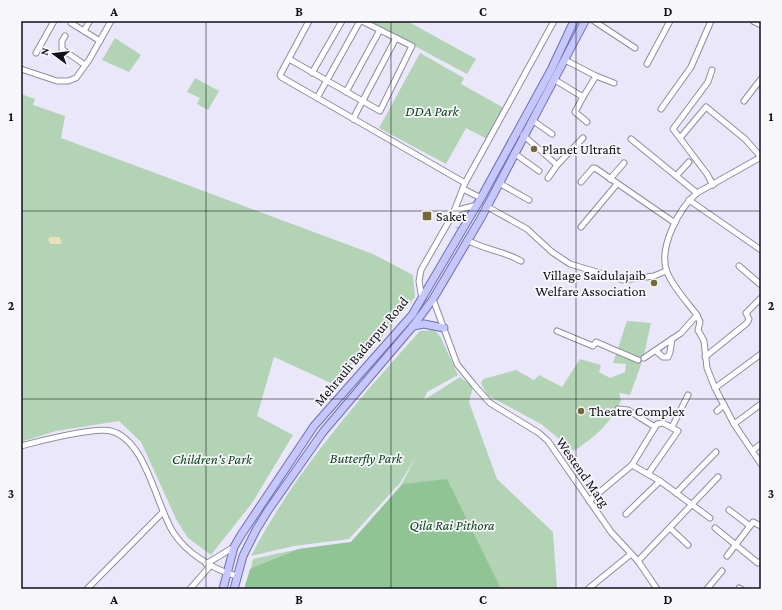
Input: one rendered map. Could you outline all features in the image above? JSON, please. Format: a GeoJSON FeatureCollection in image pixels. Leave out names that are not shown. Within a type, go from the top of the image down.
{"type":"FeatureCollection","features":[{"type":"Feature","properties":{"kind":"main road","name":"Mehrauli Badarpur Road"},"geometry":{"type":"LineString","coordinates":[[234,589],[243,556],[256,530],[323,432],[414,326],[433,299],[499,183],[585,21]]}},
{"type":"Feature","properties":{"kind":"main road","name":"Mehrauli Badarpur Road"},"geometry":{"type":"LineString","coordinates":[[223,589],[234,548],[261,504],[314,426],[412,315],[422,300],[479,202],[551,70],[572,23]]}},
{"type":"Feature","properties":{"kind":"main road"},"geometry":{"type":"LineString","coordinates":[[414,326],[424,324],[444,328]]}},
{"type":"Feature","properties":{"kind":"street"},"geometry":{"type":"LineString","coordinates":[[36,53],[54,21]]}},
{"type":"Feature","properties":{"kind":"street"},"geometry":{"type":"LineString","coordinates":[[21,69],[57,81],[76,78],[86,65],[112,21]]}},
{"type":"Feature","properties":{"kind":"street"},"geometry":{"type":"LineString","coordinates":[[309,21],[280,75],[282,78],[464,186],[479,202],[458,210],[453,214]]}},
{"type":"Feature","properties":{"kind":"street"},"geometry":{"type":"LineString","coordinates":[[312,73],[342,21]]}},
{"type":"Feature","properties":{"kind":"street"},"geometry":{"type":"LineString","coordinates":[[289,59],[312,73],[326,81],[346,92],[363,102],[380,111],[412,46],[361,21],[326,81],[317,98]]}},
{"type":"Feature","properties":{"kind":"street"},"geometry":{"type":"LineString","coordinates":[[422,300],[419,281],[421,270],[453,214],[464,186],[554,21]]}},
{"type":"Feature","properties":{"kind":"street"},"geometry":{"type":"LineString","coordinates":[[594,21],[636,48]]}},
{"type":"Feature","properties":{"kind":"street"},"geometry":{"type":"LineString","coordinates":[[647,64],[670,21]]}},
{"type":"Feature","properties":{"kind":"street"},"geometry":{"type":"LineString","coordinates":[[661,109],[691,67],[711,21]]}},
{"type":"Feature","properties":{"kind":"street"},"geometry":{"type":"LineString","coordinates":[[753,21],[761,25]]}},
{"type":"Feature","properties":{"kind":"street"},"geometry":{"type":"LineString","coordinates":[[84,31],[89,22]]}},
{"type":"Feature","properties":{"kind":"street"},"geometry":{"type":"LineString","coordinates":[[71,23],[100,41]]}},
{"type":"Feature","properties":{"kind":"street"},"geometry":{"type":"LineString","coordinates":[[346,92],[380,30]]}},
{"type":"Feature","properties":{"kind":"street"},"geometry":{"type":"LineString","coordinates":[[65,36],[62,41],[62,49],[86,65]]}},
{"type":"Feature","properties":{"kind":"street"},"geometry":{"type":"LineString","coordinates":[[353,119],[396,38]]}},
{"type":"Feature","properties":{"kind":"street"},"geometry":{"type":"LineString","coordinates":[[565,60],[596,76],[614,83]]}},
{"type":"Feature","properties":{"kind":"street"},"geometry":{"type":"LineString","coordinates":[[712,70],[708,82],[674,127],[674,130],[707,174],[713,185]]}},
{"type":"Feature","properties":{"kind":"street"},"geometry":{"type":"LineString","coordinates":[[587,122],[575,112],[596,76]]}},
{"type":"Feature","properties":{"kind":"street"},"geometry":{"type":"LineString","coordinates":[[744,101],[761,79]]}},
{"type":"Feature","properties":{"kind":"street"},"geometry":{"type":"LineString","coordinates":[[555,80],[583,97]]}},
{"type":"Feature","properties":{"kind":"street"},"geometry":{"type":"LineString","coordinates":[[680,138],[706,107],[745,139],[761,157],[697,193],[689,200],[675,223],[666,246],[666,271],[697,315],[700,322],[698,330],[704,340],[707,368],[715,388],[734,424],[753,450],[761,464]]}},
{"type":"Feature","properties":{"kind":"street"},"geometry":{"type":"LineString","coordinates":[[532,120],[552,134]]}},
{"type":"Feature","properties":{"kind":"street"},"geometry":{"type":"LineString","coordinates":[[517,131],[557,165]]}},
{"type":"Feature","properties":{"kind":"street"},"geometry":{"type":"LineString","coordinates":[[548,178],[557,165],[583,138]]}},
{"type":"Feature","properties":{"kind":"street"},"geometry":{"type":"LineString","coordinates":[[631,138],[697,193]]}},
{"type":"Feature","properties":{"kind":"street"},"geometry":{"type":"LineString","coordinates":[[514,153],[539,172]]}},
{"type":"Feature","properties":{"kind":"street"},"geometry":{"type":"LineString","coordinates":[[676,176],[689,162]]}},
{"type":"Feature","properties":{"kind":"street"},"geometry":{"type":"LineString","coordinates":[[610,179],[624,164]]}},
{"type":"Feature","properties":{"kind":"street"},"geometry":{"type":"LineString","coordinates":[[581,182],[593,168],[675,223]]}},
{"type":"Feature","properties":{"kind":"street"},"geometry":{"type":"LineString","coordinates":[[499,183],[529,200]]}},
{"type":"Feature","properties":{"kind":"street"},"geometry":{"type":"LineString","coordinates":[[581,226],[617,184]]}},
{"type":"Feature","properties":{"kind":"street"},"geometry":{"type":"LineString","coordinates":[[689,200],[761,250]]}},
{"type":"Feature","properties":{"kind":"street"},"geometry":{"type":"LineString","coordinates":[[486,206],[527,229],[552,252],[574,265],[623,280],[654,276],[666,271]]}},
{"type":"Feature","properties":{"kind":"street"},"geometry":{"type":"LineString","coordinates":[[467,240],[480,246],[508,254],[521,261]]}},
{"type":"Feature","properties":{"kind":"street"},"geometry":{"type":"LineString","coordinates":[[739,266],[761,285]]}},
{"type":"Feature","properties":{"kind":"street"},"geometry":{"type":"LineString","coordinates":[[705,357],[747,323],[750,319],[746,312],[761,298]]}},
{"type":"Feature","properties":{"kind":"street","name":"Westend Marg"},"geometry":{"type":"LineString","coordinates":[[433,299],[457,364],[479,391],[498,410],[539,433],[548,441],[588,501],[611,532],[638,561],[657,589]]}},
{"type":"Feature","properties":{"kind":"street"},"geometry":{"type":"LineString","coordinates":[[557,332],[593,346],[596,342],[641,359],[656,351],[681,333],[697,315]]}},
{"type":"Feature","properties":{"kind":"street"},"geometry":{"type":"LineString","coordinates":[[656,351],[664,357],[668,357],[672,339]]}},
{"type":"Feature","properties":{"kind":"street"},"geometry":{"type":"LineString","coordinates":[[715,388],[761,354]]}},
{"type":"Feature","properties":{"kind":"street"},"geometry":{"type":"LineString","coordinates":[[672,427],[688,394]]}},
{"type":"Feature","properties":{"kind":"street"},"geometry":{"type":"LineString","coordinates":[[734,424],[761,404]]}},
{"type":"Feature","properties":{"kind":"street"},"geometry":{"type":"LineString","coordinates":[[717,411],[724,405]]}},
{"type":"Feature","properties":{"kind":"street"},"geometry":{"type":"LineString","coordinates":[[618,409],[628,410],[655,427]]}},
{"type":"Feature","properties":{"kind":"street"},"geometry":{"type":"LineString","coordinates":[[588,501],[632,465],[657,424],[663,423],[678,431],[648,474]]}},
{"type":"Feature","properties":{"kind":"street"},"geometry":{"type":"LineString","coordinates":[[21,446],[41,440],[102,430],[119,434],[132,447],[138,456],[163,512],[178,539],[208,565],[228,574],[237,576]]}},
{"type":"Feature","properties":{"kind":"street"},"geometry":{"type":"LineString","coordinates":[[753,450],[761,444]]}},
{"type":"Feature","properties":{"kind":"street"},"geometry":{"type":"LineString","coordinates":[[676,493],[716,452]]}},
{"type":"Feature","properties":{"kind":"street"},"geometry":{"type":"LineString","coordinates":[[632,465],[660,481],[710,518]]}},
{"type":"Feature","properties":{"kind":"street"},"geometry":{"type":"LineString","coordinates":[[638,561],[718,477]]}},
{"type":"Feature","properties":{"kind":"street"},"geometry":{"type":"LineString","coordinates":[[626,514],[660,481]]}},
{"type":"Feature","properties":{"kind":"street"},"geometry":{"type":"LineString","coordinates":[[729,510],[750,526]]}},
{"type":"Feature","properties":{"kind":"street"},"geometry":{"type":"LineString","coordinates":[[87,589],[163,512]]}},
{"type":"Feature","properties":{"kind":"street"},"geometry":{"type":"LineString","coordinates":[[727,556],[754,521],[761,526]]}},
{"type":"Feature","properties":{"kind":"street"},"geometry":{"type":"LineString","coordinates":[[670,528],[688,545]]}},
{"type":"Feature","properties":{"kind":"street"},"geometry":{"type":"LineString","coordinates":[[714,528],[758,563],[761,561]]}},
{"type":"Feature","properties":{"kind":"street"},"geometry":{"type":"LineString","coordinates":[[190,589],[208,565],[234,548]]}},
{"type":"Feature","properties":{"kind":"street"},"geometry":{"type":"LineString","coordinates":[[588,589],[631,554]]}},
{"type":"Feature","properties":{"kind":"street"},"geometry":{"type":"LineString","coordinates":[[707,589],[722,571]]}},
{"type":"Feature","properties":{"kind":"green space"},"geometry":{"type":"Polygon","coordinates":[[[368,21],[407,21],[476,59],[467,74],[368,21]]]}},
{"type":"Feature","properties":{"kind":"green space"},"geometry":{"type":"Polygon","coordinates":[[[115,38],[141,55],[129,72],[102,60],[115,38]]]}},
{"type":"Feature","properties":{"kind":"green space","name":"DDA Park"},"geometry":{"type":"Polygon","coordinates":[[[420,53],[464,78],[461,84],[504,108],[487,139],[466,128],[446,164],[379,128],[420,53]]]}},
{"type":"Feature","properties":{"kind":"green space"},"geometry":{"type":"Polygon","coordinates":[[[195,78],[219,91],[208,110],[197,104],[200,98],[187,92],[195,78]]]}},
{"type":"Feature","properties":{"kind":"green space","name":"Children's Park"},"geometry":{"type":"Polygon","coordinates":[[[21,94],[35,99],[33,105],[65,116],[61,138],[373,254],[413,275],[415,297],[381,338],[331,383],[274,357],[257,416],[293,435],[252,503],[211,555],[188,538],[177,521],[141,442],[119,421],[56,431],[21,442],[21,94]]]}},
{"type":"Feature","properties":{"kind":"green space"},"geometry":{"type":"Polygon","coordinates":[[[627,321],[651,323],[643,359],[630,395],[619,393],[621,401],[612,417],[595,435],[574,451],[541,424],[487,395],[481,383],[483,379],[516,370],[534,380],[539,375],[562,387],[580,359],[601,365],[599,372],[610,378],[625,372],[626,364],[613,363],[627,321]]]}},
{"type":"Feature","properties":{"kind":"green space","name":"Qila Rai Pithora"},"geometry":{"type":"Polygon","coordinates":[[[434,330],[440,336],[458,375],[427,392],[424,400],[460,377],[473,387],[469,402],[497,479],[553,532],[557,589],[246,589],[253,559],[299,549],[351,542],[401,485],[416,457],[400,483],[349,539],[294,546],[251,556],[268,525],[328,438],[420,331],[434,330]]]}},
{"type":"Feature","properties":{"kind":"green space"},"geometry":{"type":"Polygon","coordinates":[[[447,479],[501,589],[244,589],[250,569],[299,549],[351,542],[403,484],[447,479]]]}},
{"type":"Feature","properties":{"kind":"sand"},"geometry":{"type":"Polygon","coordinates":[[[50,237],[59,237],[62,241],[61,244],[50,244],[48,240],[50,237]]]}},
{"type":"Feature","properties":{"kind":"waterway"},"geometry":{"type":"LineString","coordinates":[[456,227],[460,229]]}},
{"type":"Feature","properties":{"kind":"place","name":"Planet Ultrafit"},"geometry":{"type":"Point","coordinates":[534,149]}},
{"type":"Feature","properties":{"kind":"place","name":"Saket"},"geometry":{"type":"Point","coordinates":[427,216]}},
{"type":"Feature","properties":{"kind":"place","name":"Village Saidulajaib Welfare Association"},"geometry":{"type":"Point","coordinates":[654,283]}},
{"type":"Feature","properties":{"kind":"place","name":"Theatre Complex"},"geometry":{"type":"Point","coordinates":[581,411]}},
{"type":"Feature","properties":{"kind":"park label","name":"Butterfly Park"},"geometry":{"type":"Point","coordinates":[366,458]}}]}
